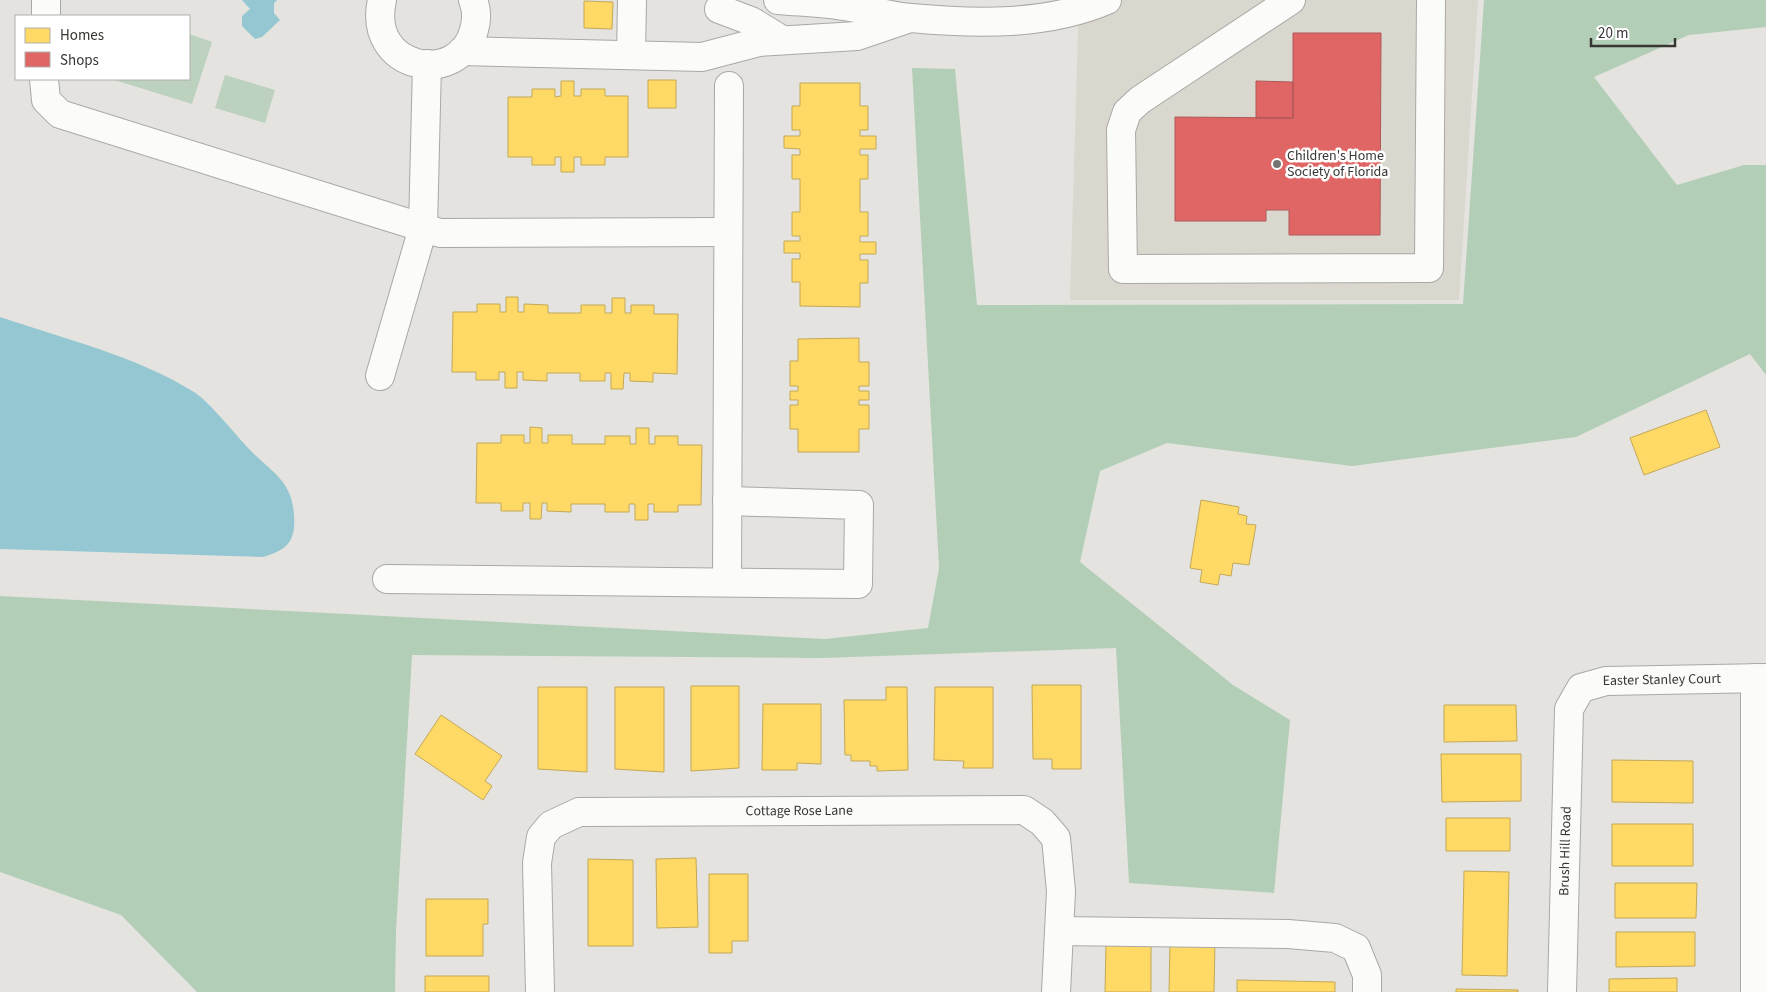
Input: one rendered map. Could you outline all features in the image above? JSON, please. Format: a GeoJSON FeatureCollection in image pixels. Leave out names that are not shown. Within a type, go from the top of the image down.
{"type":"FeatureCollection","features":[{"type":"Feature","properties":{"kind":"street"},"geometry":{"type":"LineString","coordinates":[[46,0],[46,15]]}},
{"type":"Feature","properties":{"kind":"street"},"geometry":{"type":"LineString","coordinates":[[382,0],[379,15],[382,32],[390,47],[402,58],[415,64],[448,61],[462,51],[472,37],[477,19],[474,0]]}},
{"type":"Feature","properties":{"kind":"street"},"geometry":{"type":"LineString","coordinates":[[631,55],[632,0]]}},
{"type":"Feature","properties":{"kind":"street"},"geometry":{"type":"LineString","coordinates":[[778,0],[841,5],[910,18],[986,21],[1034,19],[1081,11],[1107,0]]}},
{"type":"Feature","properties":{"kind":"street"},"geometry":{"type":"LineString","coordinates":[[1291,0],[1140,100],[1128,112],[1121,130],[1123,269],[1429,268],[1430,0]]}},
{"type":"Feature","properties":{"kind":"street"},"geometry":{"type":"LineString","coordinates":[[719,9],[751,21],[782,40]]}},
{"type":"Feature","properties":{"kind":"street"},"geometry":{"type":"LineString","coordinates":[[462,51],[702,57],[758,42],[856,36],[910,18]]}},
{"type":"Feature","properties":{"kind":"street"},"geometry":{"type":"LineString","coordinates":[[380,376],[423,228],[427,64]]}},
{"type":"Feature","properties":{"kind":"street"},"geometry":{"type":"LineString","coordinates":[[44,80],[46,100],[60,114],[440,233],[728,232]]}},
{"type":"Feature","properties":{"kind":"street"},"geometry":{"type":"LineString","coordinates":[[728,582],[729,86]]}},
{"type":"Feature","properties":{"kind":"street"},"geometry":{"type":"LineString","coordinates":[[387,579],[858,584],[858,505],[728,501]]}},
{"type":"Feature","properties":{"kind":"street"},"geometry":{"type":"LineString","coordinates":[[1754,992],[1760,901],[1761,678]]}},
{"type":"Feature","properties":{"kind":"street","name":"Easter Stanley Court"},"geometry":{"type":"LineString","coordinates":[[1569,709],[1581,688],[1606,681],[1761,678]]}},
{"type":"Feature","properties":{"kind":"street","name":"Brush Hill Road"},"geometry":{"type":"LineString","coordinates":[[1562,992],[1569,709]]}},
{"type":"Feature","properties":{"kind":"street","name":"Cottage Rose Lane"},"geometry":{"type":"LineString","coordinates":[[540,992],[537,863],[541,837],[551,825],[579,812],[1024,810],[1042,822],[1056,838],[1061,891],[1056,992]]}},
{"type":"Feature","properties":{"kind":"street"},"geometry":{"type":"LineString","coordinates":[[1059,931],[1288,934],[1335,938],[1356,948],[1367,975],[1367,992]]}},
{"type":"Feature","properties":{"kind":"shaded area"},"geometry":{"type":"Polygon","coordinates":[[[1079,0],[1478,0],[1459,300],[1070,300],[1079,0]]]}},
{"type":"Feature","properties":{"kind":"green space"},"geometry":{"type":"Polygon","coordinates":[[[1484,0],[1766,0],[1766,27],[1689,35],[1594,77],[1677,185],[1744,165],[1766,165],[1766,375],[1750,354],[1576,437],[1352,466],[1167,443],[1100,471],[1080,562],[1233,685],[1290,720],[1274,893],[1129,883],[1116,648],[822,658],[412,655],[396,931],[395,992],[197,992],[121,915],[0,872],[0,596],[825,639],[928,628],[939,568],[912,68],[955,69],[977,305],[1463,304],[1484,0]]]}},
{"type":"Feature","properties":{"kind":"green space"},"geometry":{"type":"Polygon","coordinates":[[[190,34],[212,42],[192,104],[114,80],[190,80],[190,34]]]}},
{"type":"Feature","properties":{"kind":"green space"},"geometry":{"type":"Polygon","coordinates":[[[225,75],[275,90],[265,123],[215,108],[225,75]]]}},
{"type":"Feature","properties":{"kind":"water"},"geometry":{"type":"Polygon","coordinates":[[[242,0],[277,0],[274,3],[274,13],[280,20],[262,37],[255,39],[242,26],[242,16],[250,9],[242,0]]]}},
{"type":"Feature","properties":{"kind":"water"},"geometry":{"type":"Polygon","coordinates":[[[0,317],[124,358],[172,379],[194,392],[274,472],[290,494],[294,524],[288,544],[284,548],[263,557],[0,549],[0,317]]]}},
{"type":"Feature","properties":{"kind":"building: Homes"},"geometry":{"type":"Polygon","coordinates":[[[584,1],[613,2],[612,29],[584,28],[584,1]]]}},
{"type":"Feature","properties":{"kind":"building: Homes"},"geometry":{"type":"Polygon","coordinates":[[[648,80],[676,80],[676,108],[648,108],[648,80]]]}},
{"type":"Feature","properties":{"kind":"building: Homes"},"geometry":{"type":"Polygon","coordinates":[[[561,81],[574,81],[574,96],[581,96],[581,89],[605,89],[605,96],[628,96],[628,157],[605,157],[605,165],[581,165],[581,157],[574,157],[574,172],[561,172],[561,157],[555,157],[555,165],[532,165],[532,157],[508,157],[508,97],[532,97],[532,89],[555,89],[555,97],[561,96],[561,81]]]}},
{"type":"Feature","properties":{"kind":"building: Homes"},"geometry":{"type":"Polygon","coordinates":[[[800,83],[860,83],[860,106],[868,106],[868,130],[860,130],[860,136],[876,136],[876,149],[860,149],[860,155],[868,155],[868,179],[860,179],[860,212],[868,212],[868,236],[860,236],[860,242],[876,242],[876,254],[860,254],[860,260],[868,260],[868,283],[860,283],[860,307],[800,306],[800,282],[792,282],[792,259],[800,259],[800,253],[784,253],[784,241],[800,241],[800,236],[792,236],[792,212],[800,212],[800,179],[792,179],[792,155],[800,155],[800,149],[784,148],[784,136],[800,136],[800,130],[792,130],[792,106],[800,106],[800,83]]]}},
{"type":"Feature","properties":{"kind":"building: Homes"},"geometry":{"type":"Polygon","coordinates":[[[506,297],[518,297],[518,312],[524,312],[524,304],[548,305],[548,313],[581,313],[581,305],[605,305],[605,313],[612,313],[612,298],[625,298],[625,313],[631,313],[631,305],[654,305],[654,314],[678,314],[677,374],[653,373],[653,382],[630,381],[630,373],[624,373],[623,389],[611,389],[611,373],[605,373],[605,381],[580,381],[580,373],[547,373],[547,381],[523,380],[523,372],[517,372],[517,388],[505,388],[505,372],[499,372],[499,380],[476,380],[476,372],[452,372],[453,312],[477,312],[477,304],[500,304],[500,312],[506,312],[506,297]]]}},
{"type":"Feature","properties":{"kind":"building: Homes"},"geometry":{"type":"Polygon","coordinates":[[[859,338],[859,362],[869,362],[869,386],[859,386],[859,391],[869,391],[869,400],[859,400],[859,405],[869,405],[869,429],[859,429],[859,452],[798,452],[798,429],[790,429],[790,405],[798,405],[798,400],[790,400],[790,391],[798,391],[798,386],[790,386],[790,361],[798,361],[798,339],[859,338]]]}},
{"type":"Feature","properties":{"kind":"building: Homes"},"geometry":{"type":"Polygon","coordinates":[[[1706,410],[1720,447],[1644,475],[1630,438],[1706,410]]]}},
{"type":"Feature","properties":{"kind":"building: Homes"},"geometry":{"type":"Polygon","coordinates":[[[530,427],[542,428],[542,443],[548,443],[548,435],[572,435],[572,444],[605,444],[605,436],[630,436],[630,444],[636,444],[636,428],[649,428],[649,444],[655,444],[655,436],[678,436],[678,445],[702,445],[701,505],[678,505],[678,512],[654,512],[654,504],[648,504],[648,520],[635,520],[635,504],[629,504],[629,512],[605,512],[605,504],[571,504],[571,512],[547,511],[547,503],[542,503],[541,519],[530,519],[530,503],[523,503],[523,511],[501,511],[501,503],[476,503],[477,443],[501,443],[501,435],[524,435],[524,443],[530,443],[530,427]]]}},
{"type":"Feature","properties":{"kind":"building: Homes"},"geometry":{"type":"Polygon","coordinates":[[[1201,500],[1239,507],[1238,514],[1247,516],[1246,524],[1256,525],[1249,565],[1233,563],[1231,576],[1220,574],[1218,585],[1200,582],[1202,570],[1190,568],[1201,500]]]}},
{"type":"Feature","properties":{"kind":"building: Homes"},"geometry":{"type":"Polygon","coordinates":[[[1032,685],[1081,685],[1081,769],[1052,769],[1052,759],[1033,759],[1032,685]]]}},
{"type":"Feature","properties":{"kind":"building: Homes"},"geometry":{"type":"Polygon","coordinates":[[[691,686],[739,686],[739,768],[691,771],[691,686]]]}},
{"type":"Feature","properties":{"kind":"building: Homes"},"geometry":{"type":"Polygon","coordinates":[[[538,687],[587,687],[587,772],[538,769],[538,687]]]}},
{"type":"Feature","properties":{"kind":"building: Homes"},"geometry":{"type":"Polygon","coordinates":[[[615,687],[664,687],[664,772],[615,769],[615,687]]]}},
{"type":"Feature","properties":{"kind":"building: Homes"},"geometry":{"type":"Polygon","coordinates":[[[886,687],[907,687],[908,770],[877,771],[877,766],[870,766],[870,761],[851,761],[851,755],[845,755],[844,700],[886,700],[886,687]]]}},
{"type":"Feature","properties":{"kind":"building: Homes"},"geometry":{"type":"Polygon","coordinates":[[[935,687],[993,687],[993,768],[963,768],[964,761],[934,760],[935,687]]]}},
{"type":"Feature","properties":{"kind":"building: Homes"},"geometry":{"type":"Polygon","coordinates":[[[763,704],[821,704],[821,764],[797,763],[797,770],[762,770],[763,704]]]}},
{"type":"Feature","properties":{"kind":"building: Homes"},"geometry":{"type":"Polygon","coordinates":[[[1444,705],[1516,705],[1517,741],[1444,742],[1444,705]]]}},
{"type":"Feature","properties":{"kind":"building: Homes"},"geometry":{"type":"Polygon","coordinates":[[[441,715],[502,756],[485,781],[492,786],[483,800],[415,754],[441,715]]]}},
{"type":"Feature","properties":{"kind":"building: Homes"},"geometry":{"type":"Polygon","coordinates":[[[1441,754],[1521,754],[1521,801],[1442,802],[1441,754]]]}},
{"type":"Feature","properties":{"kind":"building: Homes"},"geometry":{"type":"Polygon","coordinates":[[[1612,760],[1693,761],[1693,803],[1612,802],[1612,760]]]}},
{"type":"Feature","properties":{"kind":"building: Homes"},"geometry":{"type":"Polygon","coordinates":[[[1446,818],[1510,818],[1510,851],[1446,851],[1446,818]]]}},
{"type":"Feature","properties":{"kind":"building: Homes"},"geometry":{"type":"Polygon","coordinates":[[[1612,824],[1693,824],[1693,866],[1612,866],[1612,824]]]}},
{"type":"Feature","properties":{"kind":"building: Homes"},"geometry":{"type":"Polygon","coordinates":[[[696,858],[698,927],[657,928],[656,859],[696,858]]]}},
{"type":"Feature","properties":{"kind":"building: Homes"},"geometry":{"type":"Polygon","coordinates":[[[588,859],[633,860],[633,946],[588,946],[588,859]]]}},
{"type":"Feature","properties":{"kind":"building: Homes"},"geometry":{"type":"Polygon","coordinates":[[[1464,871],[1509,872],[1507,976],[1462,975],[1464,871]]]}},
{"type":"Feature","properties":{"kind":"building: Homes"},"geometry":{"type":"Polygon","coordinates":[[[709,874],[748,874],[748,941],[732,941],[732,953],[709,953],[709,874]]]}},
{"type":"Feature","properties":{"kind":"building: Homes"},"geometry":{"type":"Polygon","coordinates":[[[1615,883],[1697,883],[1696,918],[1615,918],[1615,883]]]}},
{"type":"Feature","properties":{"kind":"building: Homes"},"geometry":{"type":"Polygon","coordinates":[[[426,899],[488,899],[488,924],[483,924],[483,956],[426,956],[426,899]]]}},
{"type":"Feature","properties":{"kind":"building: Homes"},"geometry":{"type":"Polygon","coordinates":[[[1616,932],[1695,932],[1695,966],[1616,967],[1616,932]]]}},
{"type":"Feature","properties":{"kind":"building: Homes"},"geometry":{"type":"Polygon","coordinates":[[[1170,942],[1215,943],[1214,992],[1169,992],[1170,942]]]}},
{"type":"Feature","properties":{"kind":"building: Homes"},"geometry":{"type":"Polygon","coordinates":[[[1106,943],[1151,944],[1151,992],[1105,992],[1106,943]]]}},
{"type":"Feature","properties":{"kind":"building: Homes"},"geometry":{"type":"Polygon","coordinates":[[[425,976],[489,976],[489,992],[425,992],[425,976]]]}},
{"type":"Feature","properties":{"kind":"building: Homes"},"geometry":{"type":"Polygon","coordinates":[[[1677,978],[1677,992],[1609,992],[1609,979],[1677,978]]]}},
{"type":"Feature","properties":{"kind":"building: Homes"},"geometry":{"type":"Polygon","coordinates":[[[1237,980],[1335,982],[1335,992],[1237,992],[1237,980]]]}},
{"type":"Feature","properties":{"kind":"building: Homes"},"geometry":{"type":"Polygon","coordinates":[[[1456,989],[1518,990],[1518,992],[1456,992],[1456,989]]]}},
{"type":"Feature","properties":{"kind":"building: Shops","name":"Children's Home Society of Florida"},"geometry":{"type":"Polygon","coordinates":[[[1293,33],[1381,33],[1380,235],[1289,235],[1289,210],[1266,210],[1266,221],[1175,221],[1175,117],[1293,118],[1293,33]]]}},
{"type":"Feature","properties":{"kind":"building: Shops"},"geometry":{"type":"Polygon","coordinates":[[[1256,81],[1293,82],[1293,118],[1256,118],[1256,81]]]}},
{"type":"Feature","properties":{"kind":"place","name":"Children's Home Society of Florida"},"geometry":{"type":"Point","coordinates":[1277,164]}}]}
